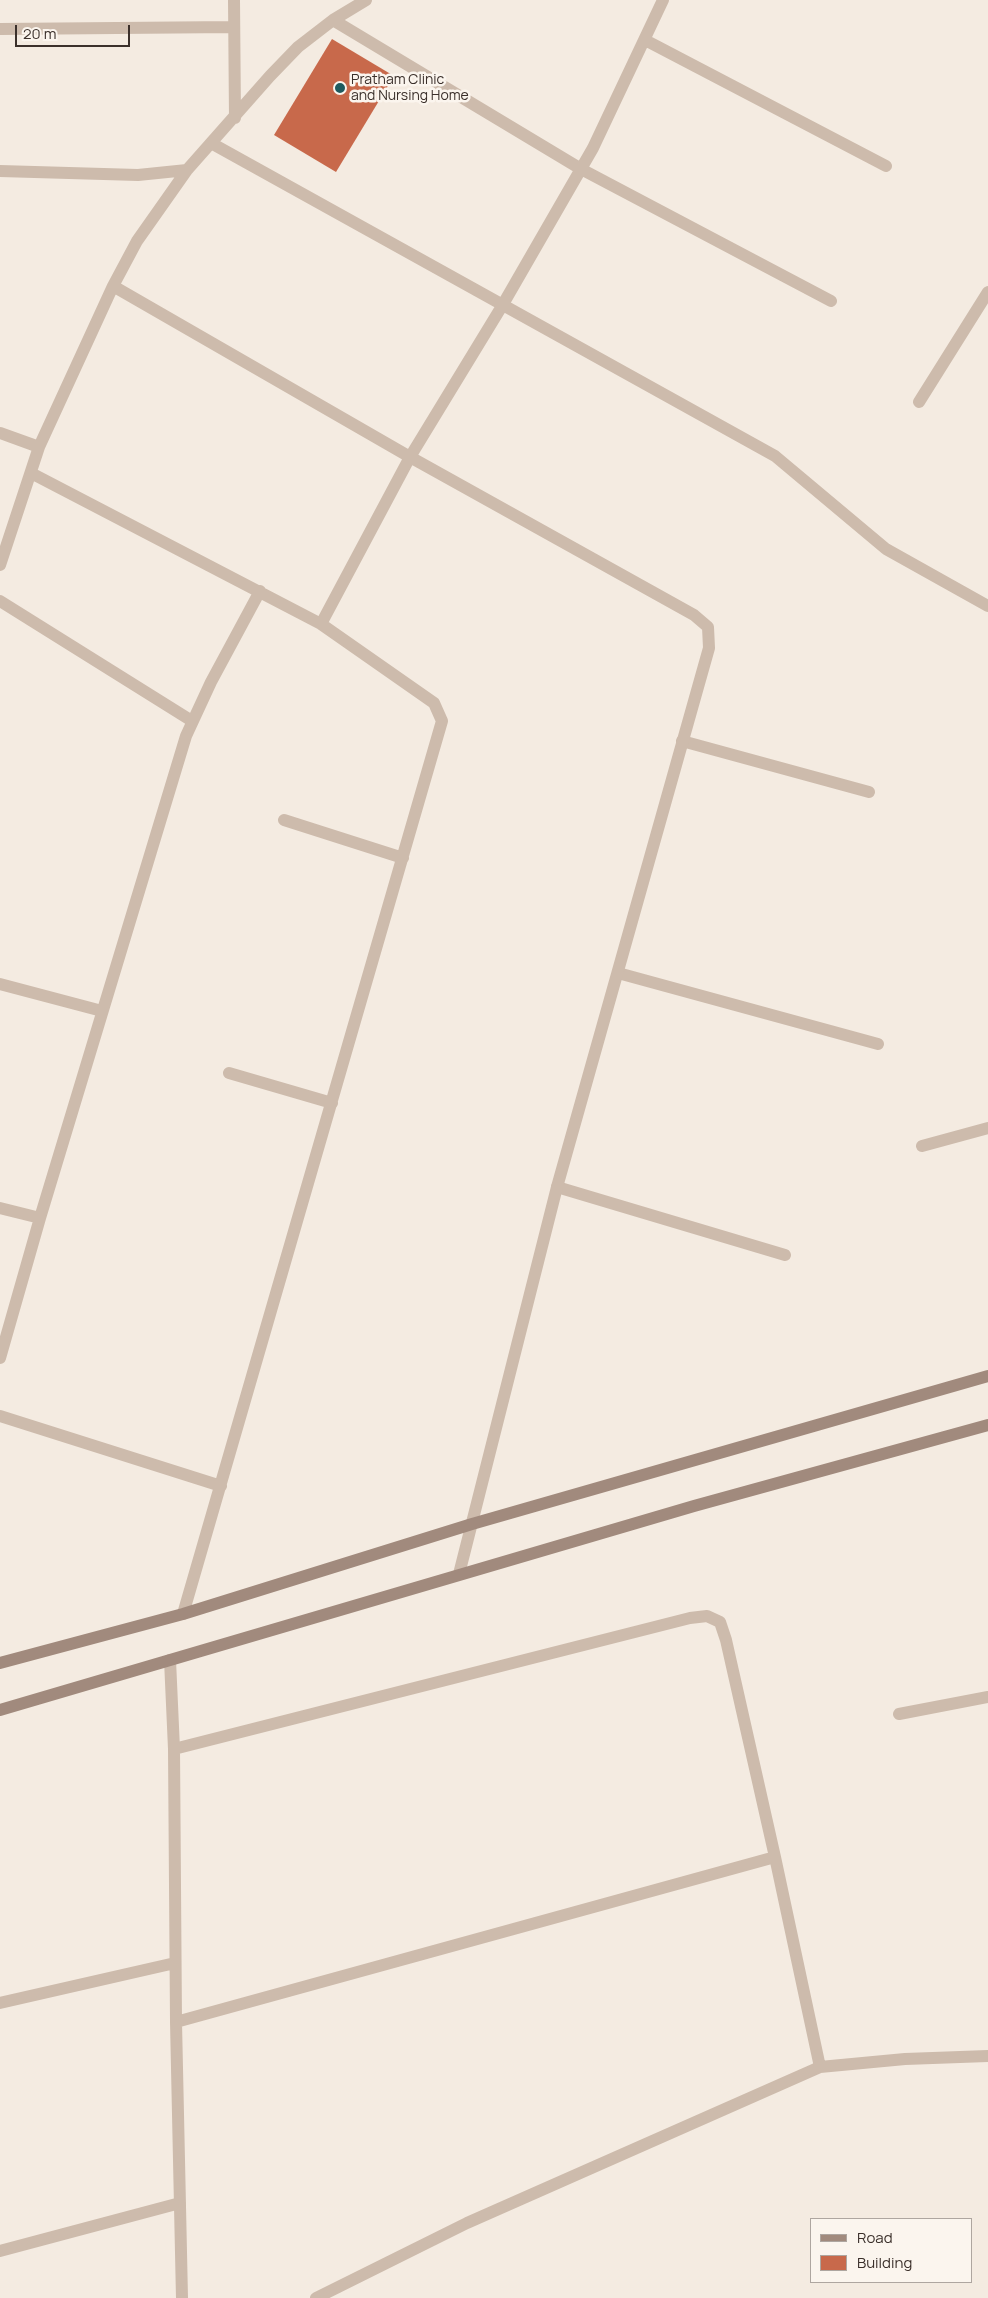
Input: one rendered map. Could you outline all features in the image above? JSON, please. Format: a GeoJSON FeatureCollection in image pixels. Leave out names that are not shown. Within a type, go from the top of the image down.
{"type":"FeatureCollection","features":[{"type":"Feature","properties":{"kind":"street"},"geometry":{"type":"LineString","coordinates":[[234,0],[235,118]]}},
{"type":"Feature","properties":{"kind":"street"},"geometry":{"type":"LineString","coordinates":[[0,565],[38,447],[113,286],[137,241],[187,170],[298,48],[333,20],[366,0]]}},
{"type":"Feature","properties":{"kind":"street"},"geometry":{"type":"LineString","coordinates":[[321,624],[410,457],[502,306],[593,148],[663,0]]}},
{"type":"Feature","properties":{"kind":"street"},"geometry":{"type":"LineString","coordinates":[[333,20],[581,168],[831,301]]}},
{"type":"Feature","properties":{"kind":"street"},"geometry":{"type":"LineString","coordinates":[[0,29],[234,27]]}},
{"type":"Feature","properties":{"kind":"street"},"geometry":{"type":"LineString","coordinates":[[645,40],[886,166]]}},
{"type":"Feature","properties":{"kind":"street"},"geometry":{"type":"LineString","coordinates":[[211,143],[775,456],[886,549],[988,606]]}},
{"type":"Feature","properties":{"kind":"street"},"geometry":{"type":"LineString","coordinates":[[0,171],[138,175],[187,170]]}},
{"type":"Feature","properties":{"kind":"street"},"geometry":{"type":"LineString","coordinates":[[113,286],[410,457],[694,615],[708,627],[709,648],[558,1187],[459,1574]]}},
{"type":"Feature","properties":{"kind":"street"},"geometry":{"type":"LineString","coordinates":[[919,402],[988,292]]}},
{"type":"Feature","properties":{"kind":"street"},"geometry":{"type":"LineString","coordinates":[[0,433],[38,447]]}},
{"type":"Feature","properties":{"kind":"street"},"geometry":{"type":"LineString","coordinates":[[31,472],[321,624],[434,702],[442,721],[183,1614]]}},
{"type":"Feature","properties":{"kind":"street"},"geometry":{"type":"LineString","coordinates":[[0,1358],[167,794],[192,721],[260,591]]}},
{"type":"Feature","properties":{"kind":"street"},"geometry":{"type":"LineString","coordinates":[[0,601],[192,721]]}},
{"type":"Feature","properties":{"kind":"street"},"geometry":{"type":"LineString","coordinates":[[682,741],[869,792]]}},
{"type":"Feature","properties":{"kind":"street"},"geometry":{"type":"LineString","coordinates":[[284,820],[403,858]]}},
{"type":"Feature","properties":{"kind":"street"},"geometry":{"type":"LineString","coordinates":[[618,973],[878,1044]]}},
{"type":"Feature","properties":{"kind":"street"},"geometry":{"type":"LineString","coordinates":[[0,984],[102,1011]]}},
{"type":"Feature","properties":{"kind":"street"},"geometry":{"type":"LineString","coordinates":[[229,1073],[332,1103]]}},
{"type":"Feature","properties":{"kind":"street"},"geometry":{"type":"LineString","coordinates":[[922,1146],[988,1128]]}},
{"type":"Feature","properties":{"kind":"street"},"geometry":{"type":"LineString","coordinates":[[558,1187],[785,1255]]}},
{"type":"Feature","properties":{"kind":"street"},"geometry":{"type":"LineString","coordinates":[[0,1208],[40,1218]]}},
{"type":"Feature","properties":{"kind":"street"},"geometry":{"type":"LineString","coordinates":[[0,1663],[183,1614],[472,1524],[988,1376]]}},
{"type":"Feature","properties":{"kind":"street"},"geometry":{"type":"LineString","coordinates":[[0,1416],[220,1486]]}},
{"type":"Feature","properties":{"kind":"street"},"geometry":{"type":"LineString","coordinates":[[0,1710],[694,1506],[988,1425]]}},
{"type":"Feature","properties":{"kind":"street"},"geometry":{"type":"LineString","coordinates":[[174,1749],[707,1616],[720,1622],[726,1640],[775,1857],[820,2067]]}},
{"type":"Feature","properties":{"kind":"street"},"geometry":{"type":"LineString","coordinates":[[170,1660],[174,1749],[175,1963],[182,2298]]}},
{"type":"Feature","properties":{"kind":"street"},"geometry":{"type":"LineString","coordinates":[[899,1714],[988,1697]]}},
{"type":"Feature","properties":{"kind":"street"},"geometry":{"type":"LineString","coordinates":[[176,2022],[775,1857]]}},
{"type":"Feature","properties":{"kind":"street"},"geometry":{"type":"LineString","coordinates":[[0,2003],[175,1963]]}},
{"type":"Feature","properties":{"kind":"street"},"geometry":{"type":"LineString","coordinates":[[316,2298],[468,2223],[820,2067],[905,2059],[988,2056]]}},
{"type":"Feature","properties":{"kind":"street"},"geometry":{"type":"LineString","coordinates":[[0,2251],[180,2203]]}},
{"type":"Feature","properties":{"kind":"building"},"geometry":{"type":"Polygon","coordinates":[[[332,39],[394,76],[336,172],[274,135],[332,39]]]}},
{"type":"Feature","properties":{"kind":"place","name":"Pratham Clinic and Nursing Home"},"geometry":{"type":"Point","coordinates":[340,88]}}]}
